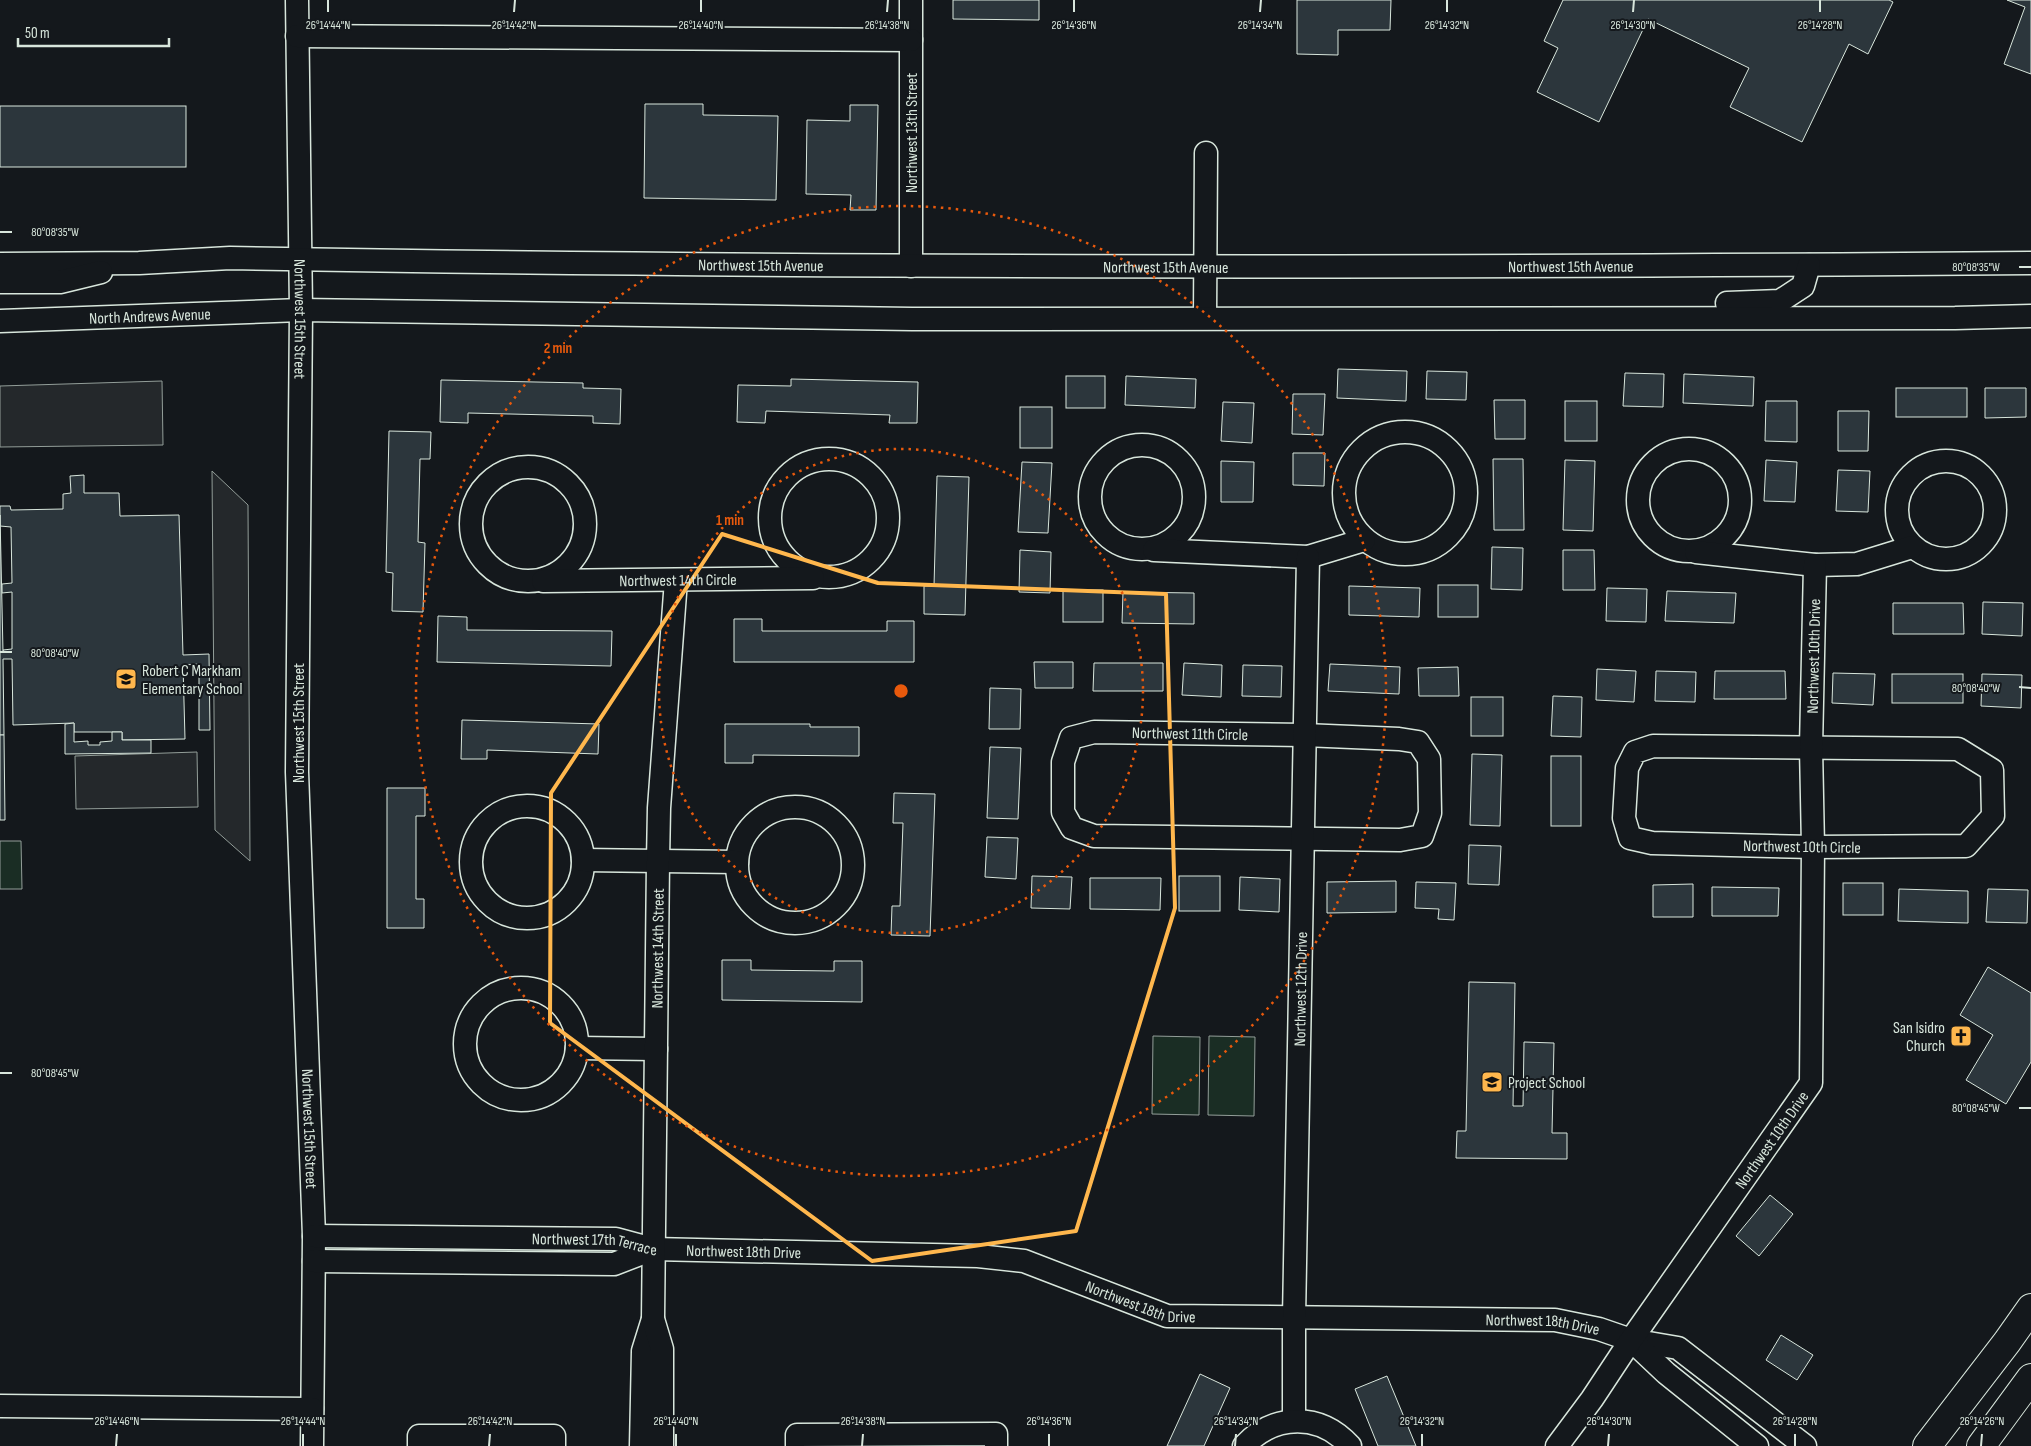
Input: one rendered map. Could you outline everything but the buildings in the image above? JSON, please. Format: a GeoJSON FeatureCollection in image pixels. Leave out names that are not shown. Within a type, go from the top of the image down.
{"type":"FeatureCollection","features":[{"type":"Feature","properties":{"kind":"main road"},"geometry":{"type":"LineString","coordinates":[[1927,1446],[2031,1308]]}},
{"type":"Feature","properties":{"kind":"main road"},"geometry":{"type":"LineString","coordinates":[[1981,1446],[2031,1378]]}},
{"type":"Feature","properties":{"kind":"street","name":"Northwest 15th Street"},"geometry":{"type":"LineString","coordinates":[[297,0],[301,310],[297,772],[314,1236],[312,1446]]}},
{"type":"Feature","properties":{"kind":"street","name":"Northwest 13th Street"},"geometry":{"type":"LineString","coordinates":[[911,0],[912,266]]}},
{"type":"Feature","properties":{"kind":"street"},"geometry":{"type":"LineString","coordinates":[[297,36],[911,40]]}},
{"type":"Feature","properties":{"kind":"street"},"geometry":{"type":"LineString","coordinates":[[1205,318],[1206,153]]}},
{"type":"Feature","properties":{"kind":"street"},"geometry":{"type":"LineString","coordinates":[[0,264],[139,263],[230,258],[300,260]]}},
{"type":"Feature","properties":{"kind":"street","name":"Northwest 15th Avenue"},"geometry":{"type":"LineString","coordinates":[[300,260],[912,266],[1809,266],[2031,263]]}},
{"type":"Feature","properties":{"kind":"street"},"geometry":{"type":"LineString","coordinates":[[0,282],[60,282],[139,263]]}},
{"type":"Feature","properties":{"kind":"street"},"geometry":{"type":"LineString","coordinates":[[1615,318],[1636,305],[1780,301],[1804,286],[1809,266]]}},
{"type":"Feature","properties":{"kind":"street"},"geometry":{"type":"LineString","coordinates":[[301,310],[912,319],[1955,318],[2031,316]]}},
{"type":"Feature","properties":{"kind":"street","name":"North Andrews Avenue"},"geometry":{"type":"LineString","coordinates":[[0,321],[301,310]]}},
{"type":"Feature","properties":{"kind":"street"},"geometry":{"type":"LineString","coordinates":[[1143,550],[1161,546],[1177,537],[1188,522],[1194,505],[1194,487],[1187,470],[1175,456],[1160,447],[1142,444],[1124,447],[1108,457],[1097,471],[1090,488],[1090,505],[1096,523],[1108,537],[1124,546],[1143,550],[1308,557],[1364,540],[1382,551],[1403,555],[1424,552],[1436,546],[1452,532],[1463,512],[1466,491],[1461,470],[1455,459],[1441,443],[1423,435],[1402,432],[1381,437],[1359,452],[1348,471],[1343,492],[1345,506],[1352,525],[1364,540]]}},
{"type":"Feature","properties":{"kind":"street"},"geometry":{"type":"LineString","coordinates":[[1677,550],[1694,551],[1710,547],[1724,538],[1734,525],[1739,509],[1739,492],[1734,477],[1718,459],[1711,454],[1695,449],[1678,450],[1662,456],[1649,468],[1641,483],[1638,500],[1640,517],[1649,532],[1662,544],[1677,550],[1815,565],[1857,564],[1912,547],[1926,556],[1943,560],[1959,559],[1974,552],[1987,540],[1994,524],[1996,507],[1992,490],[1982,476],[1968,466],[1958,462],[1940,461],[1924,466],[1910,476],[1901,490],[1897,501],[1897,518],[1902,534],[1912,547]]}},
{"type":"Feature","properties":{"kind":"street","name":"Northwest 14th Circle"},"geometry":{"type":"LineString","coordinates":[[528,581],[548,577],[565,567],[578,552],[584,536],[584,516],[578,497],[566,481],[549,470],[529,466],[509,470],[492,479],[479,494],[472,513],[471,533],[478,552],[491,568],[508,578],[528,581],[676,580],[827,578],[847,575],[865,565],[879,550],[887,530],[887,509],[881,489],[868,473],[850,462],[832,458],[811,461],[792,471],[778,486],[770,505],[770,527],[776,547],[795,567],[807,574],[827,578]]}},
{"type":"Feature","properties":{"kind":"street","name":"Northwest 12th Drive"},"geometry":{"type":"LineString","coordinates":[[1294,1420],[1294,1318],[1308,557]]}},
{"type":"Feature","properties":{"kind":"street","name":"Northwest 10th Drive"},"geometry":{"type":"LineString","coordinates":[[1556,1446],[1592,1399],[1631,1340],[1811,1083],[1814,847],[1810,746],[1815,565]]}},
{"type":"Feature","properties":{"kind":"street","name":"Northwest 14th Street"},"geometry":{"type":"LineString","coordinates":[[662,1446],[662,1349],[653,1319],[658,861],[659,808],[676,580]]}},
{"type":"Feature","properties":{"kind":"street","name":"Northwest 11th Circle"},"geometry":{"type":"LineString","coordinates":[[1094,732],[1304,735],[1399,739],[1418,742],[1429,759],[1430,814],[1422,836],[1400,840],[1302,839],[1094,836],[1072,828],[1063,812],[1063,762],[1072,738],[1094,732]]}},
{"type":"Feature","properties":{"kind":"street","name":"Northwest 10th Circle"},"geometry":{"type":"LineString","coordinates":[[1653,746],[1810,746],[1958,748],[1992,770],[1993,816],[1966,846],[1814,847],[1652,843],[1630,838],[1624,818],[1626,768],[1634,752],[1653,746]]}},
{"type":"Feature","properties":{"kind":"street"},"geometry":{"type":"LineString","coordinates":[[525,805],[547,808],[564,818],[576,833],[583,852],[583,860],[583,872],[576,890],[564,906],[547,915],[527,919],[513,917],[495,908],[481,895],[472,877],[471,854],[477,836],[489,820],[506,809],[525,805]]}},
{"type":"Feature","properties":{"kind":"street"},"geometry":{"type":"LineString","coordinates":[[797,806],[816,810],[833,820],[846,836],[853,855],[853,876],[846,895],[833,910],[816,921],[795,924],[775,921],[758,910],[744,895],[737,876],[737,862],[737,853],[745,834],[759,819],[776,809],[797,806]]}},
{"type":"Feature","properties":{"kind":"street"},"geometry":{"type":"LineString","coordinates":[[583,860],[737,862]]}},
{"type":"Feature","properties":{"kind":"street"},"geometry":{"type":"LineString","coordinates":[[521,987],[542,991],[558,1001],[571,1017],[577,1035],[577,1048],[577,1055],[569,1074],[556,1088],[539,1098],[520,1100],[502,1097],[485,1087],[473,1072],[466,1054],[466,1035],[473,1016],[485,1001],[502,991],[521,987]]}},
{"type":"Feature","properties":{"kind":"street"},"geometry":{"type":"LineString","coordinates":[[577,1048],[656,1049]]}},
{"type":"Feature","properties":{"kind":"street","name":"Northwest 17th Terrace"},"geometry":{"type":"LineString","coordinates":[[314,1236],[616,1239],[653,1250]]}},
{"type":"Feature","properties":{"kind":"street","name":"Northwest 17th Terrace"},"geometry":{"type":"LineString","coordinates":[[314,1261],[614,1264],[653,1250]]}},
{"type":"Feature","properties":{"kind":"street","name":"Northwest 18th Drive"},"geometry":{"type":"LineString","coordinates":[[653,1250],[978,1256],[1024,1261],[1167,1316],[1555,1320],[1599,1329],[1631,1340],[1678,1348],[1805,1446]]}},
{"type":"Feature","properties":{"kind":"street","name":"Northwest 14th Street"},"geometry":{"type":"LineString","coordinates":[[642,1446],[643,1351],[653,1319]]}},
{"type":"Feature","properties":{"kind":"street","name":"Northwest 18th Drive"},"geometry":{"type":"LineString","coordinates":[[1631,1340],[1666,1373],[1757,1446]]}},
{"type":"Feature","properties":{"kind":"street"},"geometry":{"type":"LineString","coordinates":[[0,1406],[312,1409]]}},
{"type":"Feature","properties":{"kind":"street"},"geometry":{"type":"LineString","coordinates":[[1244,1446],[1253,1436],[1272,1425],[1294,1420],[1318,1423],[1340,1435],[1350,1446]]}},
{"type":"Feature","properties":{"kind":"street"},"geometry":{"type":"LineString","coordinates":[[797,1446],[797,1435],[996,1434],[996,1446]]}},
{"type":"Feature","properties":{"kind":"street"},"geometry":{"type":"LineString","coordinates":[[419,1446],[419,1436],[554,1436],[554,1446]]}},
{"type":"Feature","properties":{"kind":"highlighted area"},"geometry":{"type":"Polygon","coordinates":[[[722,534],[878,583],[1166,594],[1175,908],[1076,1231],[872,1261],[550,1023],[551,793],[722,534]]]}},
{"type":"Feature","properties":{"kind":"green space"},"geometry":{"type":"Polygon","coordinates":[[[0,841],[21,841],[22,889],[0,889],[0,841]]]}},
{"type":"Feature","properties":{"kind":"green space"},"geometry":{"type":"Polygon","coordinates":[[[1153,1036],[1200,1037],[1199,1115],[1152,1114],[1153,1036]]]}},
{"type":"Feature","properties":{"kind":"green space"},"geometry":{"type":"Polygon","coordinates":[[[1209,1036],[1255,1037],[1254,1116],[1208,1115],[1209,1036]]]}},
{"type":"Feature","properties":{"kind":"shaded area"},"geometry":{"type":"Polygon","coordinates":[[[162,381],[163,445],[0,447],[0,386],[162,381]]]}},
{"type":"Feature","properties":{"kind":"shaded area"},"geometry":{"type":"Polygon","coordinates":[[[212,471],[248,505],[250,861],[215,830],[212,471]]]}},
{"type":"Feature","properties":{"kind":"shaded area"},"geometry":{"type":"Polygon","coordinates":[[[197,752],[198,807],[76,809],[75,756],[197,752]]]}},
{"type":"Feature","properties":{"kind":"place","name":"Robert C Markham Elementary School"},"geometry":{"type":"Point","coordinates":[126,679]}},
{"type":"Feature","properties":{"kind":"place","name":"San Isidro Church"},"geometry":{"type":"Point","coordinates":[1961,1036]}},
{"type":"Feature","properties":{"kind":"place","name":"Project School"},"geometry":{"type":"Point","coordinates":[1492,1082]}}]}
